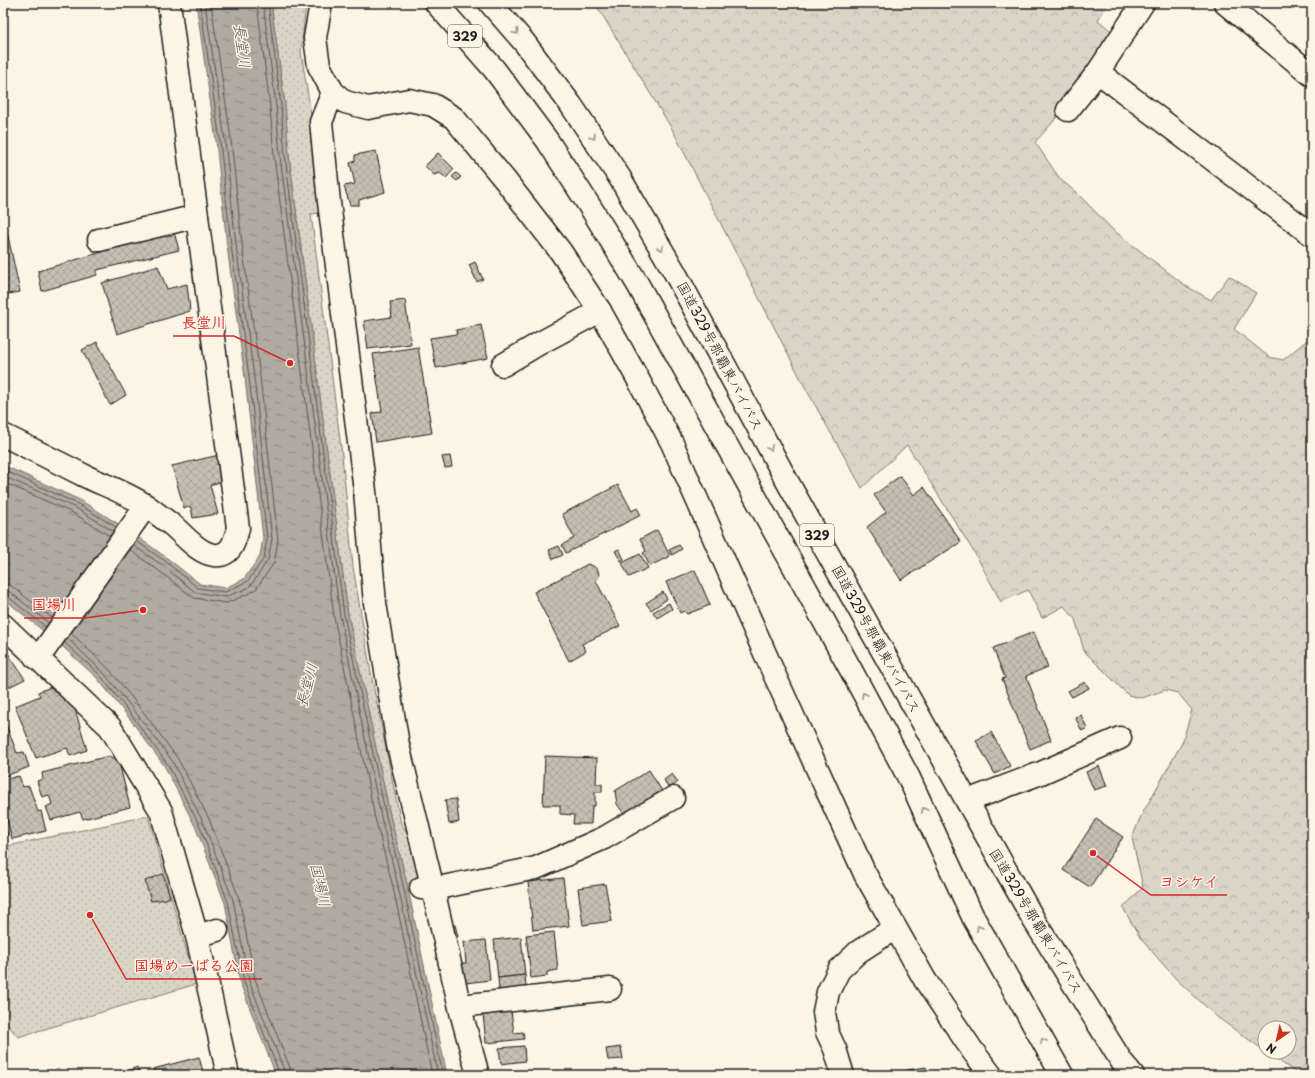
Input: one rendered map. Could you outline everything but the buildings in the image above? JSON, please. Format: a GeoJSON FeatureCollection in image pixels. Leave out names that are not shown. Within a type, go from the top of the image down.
{"type":"FeatureCollection","features":[{"type":"Feature","properties":{"kind":"main road"},"geometry":{"type":"LineString","coordinates":[[3,435],[126,494],[144,508],[171,524],[197,547],[206,552],[215,555],[222,554],[230,550],[235,541],[238,528],[169,3]]}},
{"type":"Feature","properties":{"kind":"main road"},"geometry":{"type":"LineString","coordinates":[[321,3],[315,38],[319,66],[333,92],[346,102],[368,108],[409,100],[434,105],[454,118],[505,180],[560,252],[600,311],[672,443],[775,676],[865,874],[925,980],[972,1050],[991,1075]]}},
{"type":"Feature","properties":{"kind":"main road","name":"329"},"geometry":{"type":"LineString","coordinates":[[436,3],[494,69],[547,140],[637,283],[909,778],[972,917],[1062,1075]]}},
{"type":"Feature","properties":{"kind":"main road","name":"国道329号那覇東バイパス"},"geometry":{"type":"LineString","coordinates":[[490,3],[524,42],[571,105],[620,178],[674,271],[787,481],[1035,922],[1122,1062],[1133,1075]]}},
{"type":"Feature","properties":{"kind":"main road"},"geometry":{"type":"LineString","coordinates":[[1068,110],[1098,72],[1143,3]]}},
{"type":"Feature","properties":{"kind":"main road"},"geometry":{"type":"LineString","coordinates":[[1225,3],[1312,75]]}},
{"type":"Feature","properties":{"kind":"main road"},"geometry":{"type":"LineString","coordinates":[[1098,72],[1312,235]]}},
{"type":"Feature","properties":{"kind":"main road"},"geometry":{"type":"LineString","coordinates":[[333,92],[321,122],[330,209],[365,492],[375,603],[398,745],[427,888],[478,1075]]}},
{"type":"Feature","properties":{"kind":"main road"},"geometry":{"type":"LineString","coordinates":[[99,240],[197,216]]}},
{"type":"Feature","properties":{"kind":"main road"},"geometry":{"type":"LineString","coordinates":[[504,365],[540,343],[600,311]]}},
{"type":"Feature","properties":{"kind":"main road"},"geometry":{"type":"LineString","coordinates":[[40,653],[144,508]]}},
{"type":"Feature","properties":{"kind":"main road"},"geometry":{"type":"LineString","coordinates":[[3,625],[40,653],[110,727],[161,811],[207,933],[228,1075]]}},
{"type":"Feature","properties":{"kind":"main road"},"geometry":{"type":"LineString","coordinates":[[966,801],[1041,773],[1120,738]]}},
{"type":"Feature","properties":{"kind":"main road"},"geometry":{"type":"LineString","coordinates":[[427,888],[536,868],[604,838],[673,798]]}},
{"type":"Feature","properties":{"kind":"main road"},"geometry":{"type":"LineString","coordinates":[[842,1075],[835,1048],[827,1032],[824,1012],[828,992],[839,970],[868,945],[895,928]]}},
{"type":"Feature","properties":{"kind":"main road"},"geometry":{"type":"LineString","coordinates":[[460,1006],[610,989]]}},
{"type":"Feature","properties":{"kind":"green space"},"geometry":{"type":"Polygon","coordinates":[[[271,3],[306,3],[301,52],[311,114],[320,213],[311,214],[342,455],[353,567],[372,679],[401,824],[407,832],[420,881],[407,884],[390,815],[348,614],[271,3]]]}},
{"type":"Feature","properties":{"kind":"green space"},"geometry":{"type":"Polygon","coordinates":[[[595,3],[1108,3],[1098,20],[1112,32],[1054,121],[1035,142],[1060,179],[1078,194],[1113,230],[1186,286],[1211,300],[1229,276],[1256,293],[1234,329],[1269,357],[1283,360],[1312,336],[1312,1075],[1298,1074],[1278,1060],[1297,1060],[1297,1020],[1257,1020],[1257,1045],[1217,1017],[1177,980],[1141,939],[1123,908],[1143,887],[1132,838],[1141,816],[1182,743],[1192,710],[1178,693],[1165,690],[1142,698],[1128,695],[1084,651],[1075,619],[1064,606],[1042,618],[1028,590],[1001,602],[977,557],[907,445],[862,488],[806,389],[672,129],[595,3]]]}},
{"type":"Feature","properties":{"kind":"green space"},"geometry":{"type":"Polygon","coordinates":[[[148,816],[196,984],[18,1037],[3,1019],[3,847],[148,816]]]}},
{"type":"Feature","properties":{"kind":"water"},"geometry":{"type":"Polygon","coordinates":[[[196,3],[271,3],[348,614],[447,1075],[276,1075],[240,983],[225,903],[195,826],[165,767],[130,719],[97,678],[63,647],[3,598],[3,466],[80,500],[125,528],[200,584],[225,588],[244,579],[260,556],[263,538],[245,378],[227,246],[216,141],[196,3]]]}},
{"type":"Feature","properties":{"kind":"place","name":"長堂川"},"geometry":{"type":"Point","coordinates":[290,363]}},
{"type":"Feature","properties":{"kind":"place","name":"国場川"},"geometry":{"type":"Point","coordinates":[143,610]}},
{"type":"Feature","properties":{"kind":"place","name":"ヨシケイ"},"geometry":{"type":"Point","coordinates":[1093,853]}},
{"type":"Feature","properties":{"kind":"place","name":"国場めーばる公園"},"geometry":{"type":"Point","coordinates":[90,915]}}]}
